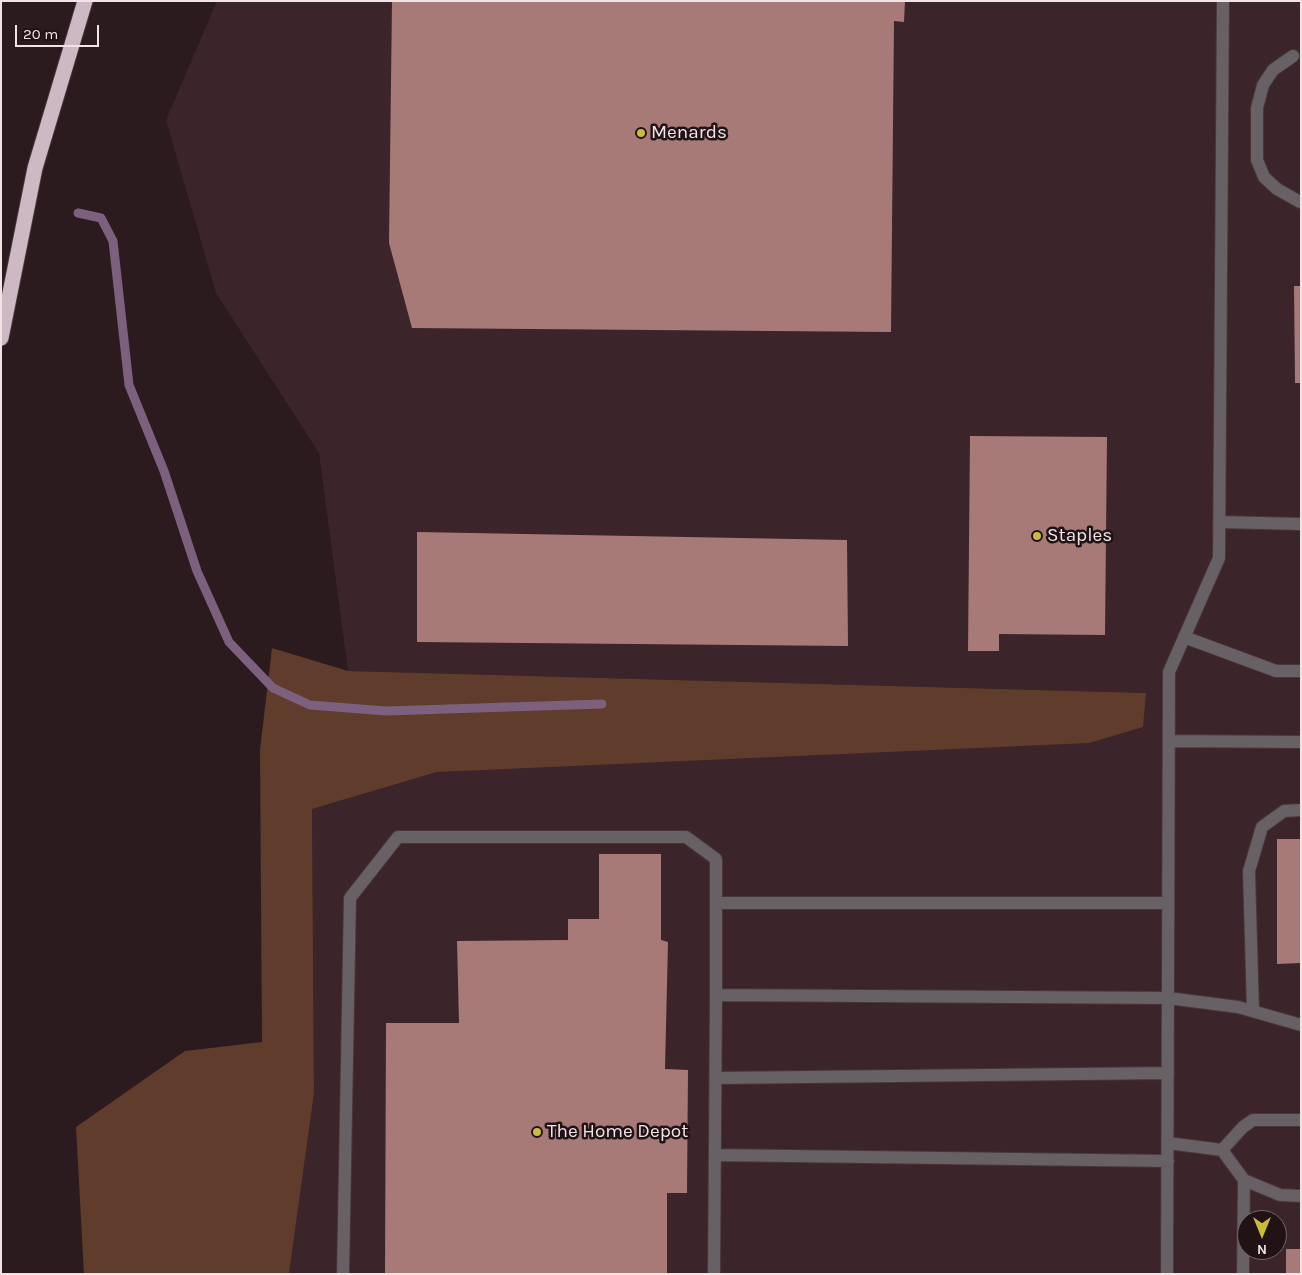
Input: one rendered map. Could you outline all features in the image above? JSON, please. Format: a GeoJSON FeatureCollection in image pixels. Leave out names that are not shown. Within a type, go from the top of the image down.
{"type":"FeatureCollection","features":[{"type":"Feature","properties":{"kind":"highway"},"geometry":{"type":"LineString","coordinates":[[1,338],[35,168],[85,1]]}},
{"type":"Feature","properties":{"kind":"lane"},"geometry":{"type":"LineString","coordinates":[[1168,1274],[1169,672],[1219,558],[1223,1]]}},
{"type":"Feature","properties":{"kind":"lane"},"geometry":{"type":"LineString","coordinates":[[1293,56],[1273,70],[1263,84],[1257,108],[1257,160],[1264,177],[1276,189],[1300,202]]}},
{"type":"Feature","properties":{"kind":"lane"},"geometry":{"type":"LineString","coordinates":[[1219,522],[1301,524]]}},
{"type":"Feature","properties":{"kind":"lane"},"geometry":{"type":"LineString","coordinates":[[1184,637],[1276,671],[1301,672]]}},
{"type":"Feature","properties":{"kind":"lane"},"geometry":{"type":"LineString","coordinates":[[1168,741],[1301,742]]}},
{"type":"Feature","properties":{"kind":"lane"},"geometry":{"type":"LineString","coordinates":[[1253,1011],[1249,871],[1262,827],[1284,810],[1301,810]]}},
{"type":"Feature","properties":{"kind":"lane"},"geometry":{"type":"LineString","coordinates":[[343,1274],[350,898],[398,837],[686,837],[716,859],[714,1274]]}},
{"type":"Feature","properties":{"kind":"lane"},"geometry":{"type":"LineString","coordinates":[[716,903],[1168,903]]}},
{"type":"Feature","properties":{"kind":"lane"},"geometry":{"type":"LineString","coordinates":[[716,995],[1168,998],[1238,1007],[1301,1025]]}},
{"type":"Feature","properties":{"kind":"lane"},"geometry":{"type":"LineString","coordinates":[[716,1078],[1168,1073]]}},
{"type":"Feature","properties":{"kind":"lane"},"geometry":{"type":"LineString","coordinates":[[1222,1150],[1243,1127],[1253,1120],[1301,1120]]}},
{"type":"Feature","properties":{"kind":"lane"},"geometry":{"type":"LineString","coordinates":[[1168,1143],[1222,1150],[1244,1180],[1280,1195],[1301,1196]]}},
{"type":"Feature","properties":{"kind":"lane"},"geometry":{"type":"LineString","coordinates":[[715,1154],[1168,1161]]}},
{"type":"Feature","properties":{"kind":"lane"},"geometry":{"type":"LineString","coordinates":[[1243,1274],[1244,1180]]}},
{"type":"Feature","properties":{"kind":"shaded area"},"geometry":{"type":"Polygon","coordinates":[[[217,1],[1301,1],[1301,1274],[289,1274],[314,1093],[312,809],[437,772],[1146,693],[348,671],[319,453],[216,293],[166,120],[217,1]]]}},
{"type":"Feature","properties":{"kind":"shaded area"},"geometry":{"type":"Polygon","coordinates":[[[272,648],[348,671],[1146,693],[1143,727],[1089,743],[437,772],[312,809],[314,1093],[289,1274],[84,1274],[76,1127],[185,1051],[262,1042],[260,750],[272,648]]]}},
{"type":"Feature","properties":{"kind":"building","name":"Menards"},"geometry":{"type":"Polygon","coordinates":[[[392,1],[905,1],[904,22],[894,21],[891,332],[412,328],[389,243],[392,1]]]}},
{"type":"Feature","properties":{"kind":"building"},"geometry":{"type":"Polygon","coordinates":[[[1294,286],[1301,286],[1301,383],[1295,383],[1294,286]]]}},
{"type":"Feature","properties":{"kind":"building","name":"Staples"},"geometry":{"type":"Polygon","coordinates":[[[970,436],[1107,437],[1105,635],[999,634],[999,651],[968,651],[970,436]]]}},
{"type":"Feature","properties":{"kind":"building"},"geometry":{"type":"Polygon","coordinates":[[[417,532],[847,540],[848,646],[417,642],[417,532]]]}},
{"type":"Feature","properties":{"kind":"building"},"geometry":{"type":"Polygon","coordinates":[[[1277,839],[1301,839],[1301,963],[1277,964],[1277,839]]]}},
{"type":"Feature","properties":{"kind":"building","name":"The Home Depot"},"geometry":{"type":"Polygon","coordinates":[[[599,854],[661,854],[661,940],[668,942],[665,1069],[688,1070],[687,1193],[667,1193],[667,1274],[385,1274],[386,1023],[459,1023],[457,941],[568,940],[568,919],[599,919],[599,854]]]}},
{"type":"Feature","properties":{"kind":"building"},"geometry":{"type":"Polygon","coordinates":[[[1287,1249],[1301,1249],[1301,1274],[1286,1274],[1287,1249]]]}},
{"type":"Feature","properties":{"kind":"waterway"},"geometry":{"type":"LineString","coordinates":[[78,213],[101,218],[113,241],[129,385],[164,471],[197,571],[229,642],[273,688],[310,705],[386,711],[602,704]]}},
{"type":"Feature","properties":{"kind":"place","name":"Menards"},"geometry":{"type":"Point","coordinates":[641,133]}},
{"type":"Feature","properties":{"kind":"place","name":"Staples"},"geometry":{"type":"Point","coordinates":[1037,536]}},
{"type":"Feature","properties":{"kind":"place","name":"The Home Depot"},"geometry":{"type":"Point","coordinates":[537,1132]}}]}
